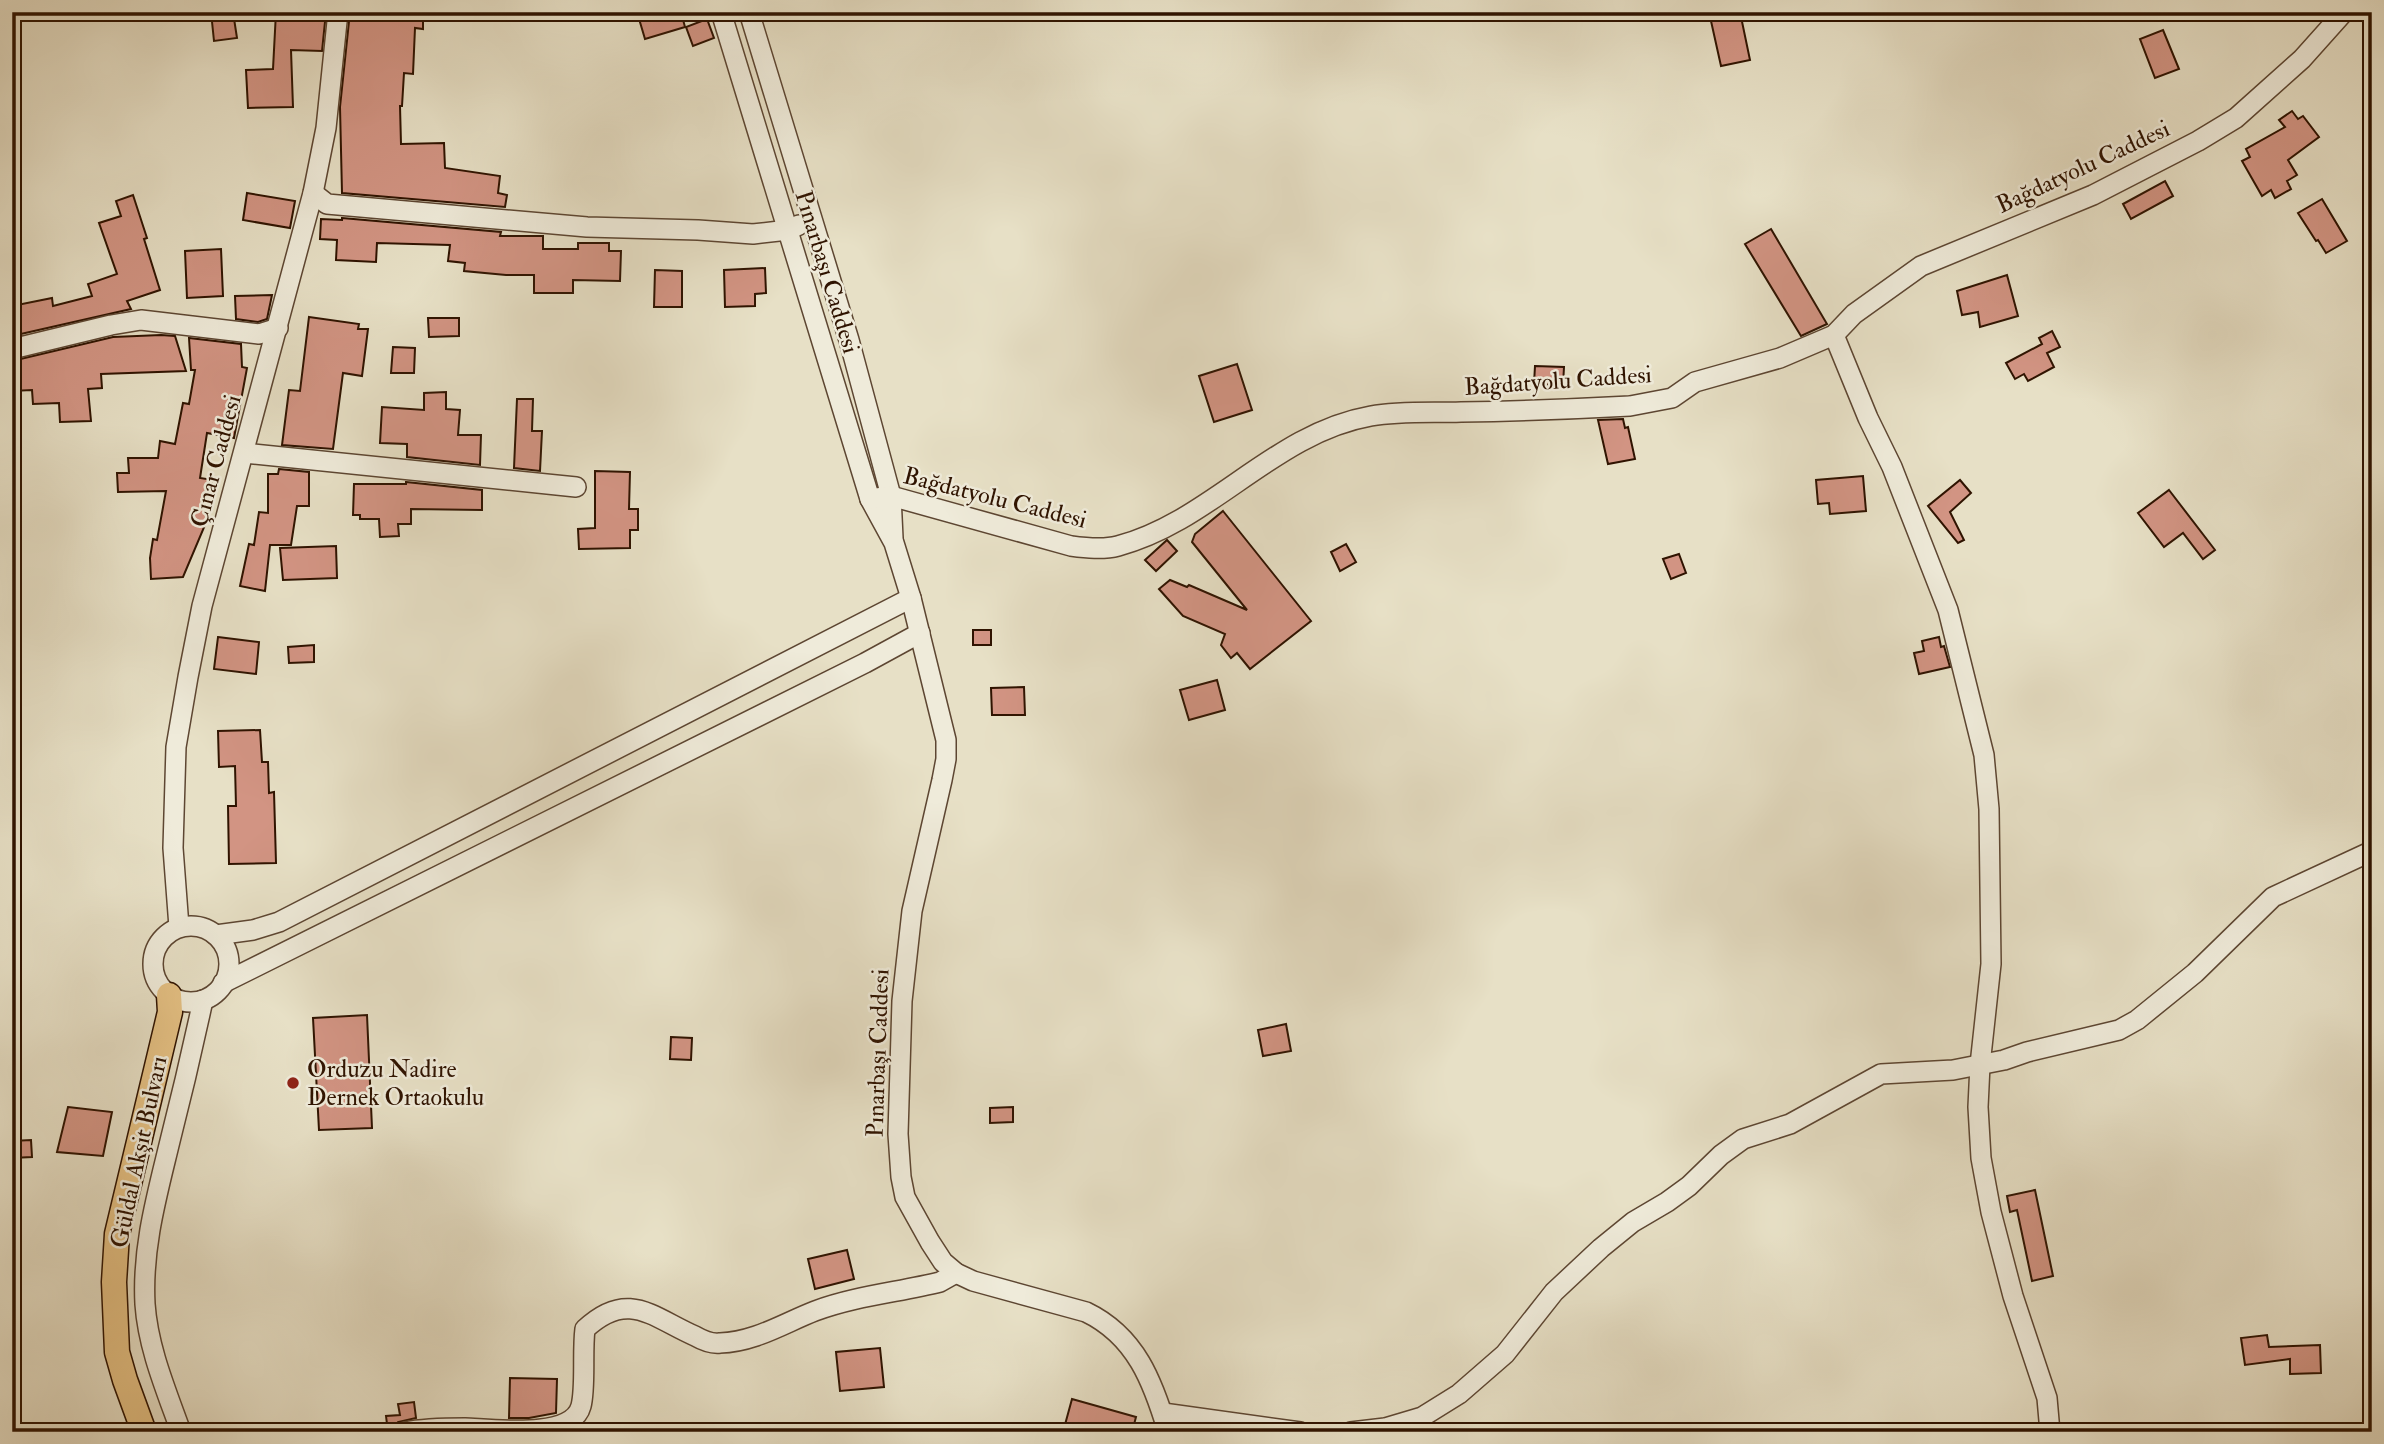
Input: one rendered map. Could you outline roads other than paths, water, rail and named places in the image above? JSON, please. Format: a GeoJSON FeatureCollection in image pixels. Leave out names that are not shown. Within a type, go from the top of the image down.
{"type":"FeatureCollection","features":[{"type":"Feature","properties":{"kind":"main road","name":"Güldal Akşit Bulvarı"},"geometry":{"type":"LineString","coordinates":[[144,1432],[117,1352],[114,1282],[117,1234],[170,1013],[169,995]]}},
{"type":"Feature","properties":{"kind":"street","name":"Çınar Caddesi"},"geometry":{"type":"LineString","coordinates":[[179,927],[173,848],[176,747],[202,606],[313,193],[326,128],[338,12]]}},
{"type":"Feature","properties":{"kind":"street","name":"Pınarbaşı Caddesi"},"geometry":{"type":"LineString","coordinates":[[721,12],[870,499],[894,543],[911,598],[946,740],[946,759],[912,911],[902,1001],[898,1134],[905,1197],[943,1262],[956,1273],[973,1281],[1086,1312],[1103,1320],[1134,1350],[1166,1422]]}},
{"type":"Feature","properties":{"kind":"street","name":"Pınarbaşı Caddesi"},"geometry":{"type":"LineString","coordinates":[[748,12],[849,340],[891,495],[894,543]]}},
{"type":"Feature","properties":{"kind":"street","name":"Bağdatyolu Caddesi"},"geometry":{"type":"LineString","coordinates":[[870,499],[891,495],[1071,546],[1117,547],[1196,512],[1302,440],[1329,428],[1371,416],[1630,406],[1672,398],[1695,382],[1780,358],[1834,335],[1854,314],[1921,266],[2093,195],[2199,141],[2236,118],[2302,59],[2344,12]]}},
{"type":"Feature","properties":{"kind":"street"},"geometry":{"type":"LineString","coordinates":[[313,193],[327,204],[587,227],[753,234],[788,230],[812,220]]}},
{"type":"Feature","properties":{"kind":"street"},"geometry":{"type":"LineString","coordinates":[[12,349],[141,320],[259,334],[278,328]]}},
{"type":"Feature","properties":{"kind":"street"},"geometry":{"type":"LineString","coordinates":[[1834,335],[1868,418],[1892,467],[1948,610],[1984,755],[1989,809],[1991,964],[1980,1065],[1978,1107],[1981,1158],[2013,1296],[2047,1398],[2050,1432]]}},
{"type":"Feature","properties":{"kind":"street"},"geometry":{"type":"LineString","coordinates":[[244,453],[576,487]]}},
{"type":"Feature","properties":{"kind":"street"},"geometry":{"type":"LineString","coordinates":[[216,935],[253,930],[279,922],[911,598]]}},
{"type":"Feature","properties":{"kind":"street"},"geometry":{"type":"LineString","coordinates":[[223,984],[920,633]]}},
{"type":"Feature","properties":{"kind":"street"},"geometry":{"type":"LineString","coordinates":[[1351,1432],[1385,1428],[1422,1417],[1459,1394],[1505,1354],[1554,1292],[1601,1248],[1633,1222],[1689,1186],[1720,1155],[1743,1139],[1790,1124],[1881,1074],[1953,1070],[1980,1065],[2094,1037],[2128,1025],[2195,973],[2273,897],[2372,851]]}},
{"type":"Feature","properties":{"kind":"street"},"geometry":{"type":"LineString","coordinates":[[192,925],[205,928],[216,935],[225,946],[229,971],[215,993],[203,1000],[180,1000],[160,987],[152,964],[160,941],[179,927],[192,925]]}},
{"type":"Feature","properties":{"kind":"street"},"geometry":{"type":"LineString","coordinates":[[181,1432],[163,1385],[152,1344],[145,1306],[144,1265],[151,1219],[203,1000]]}},
{"type":"Feature","properties":{"kind":"street"},"geometry":{"type":"LineString","coordinates":[[405,1432],[465,1428],[525,1431],[569,1421],[575,1417],[581,1406],[585,1329],[605,1314],[623,1308],[637,1308],[718,1344],[746,1339],[778,1328],[816,1310],[940,1282],[956,1273]]}},
{"type":"Feature","properties":{"kind":"street"},"geometry":{"type":"LineString","coordinates":[[1166,1422],[1300,1432]]}},
{"type":"Feature","properties":{"kind":"place","name":"Orduzu Nadire Dernek Ortaokulu"},"geometry":{"type":"Point","coordinates":[293,1083]}}]}
